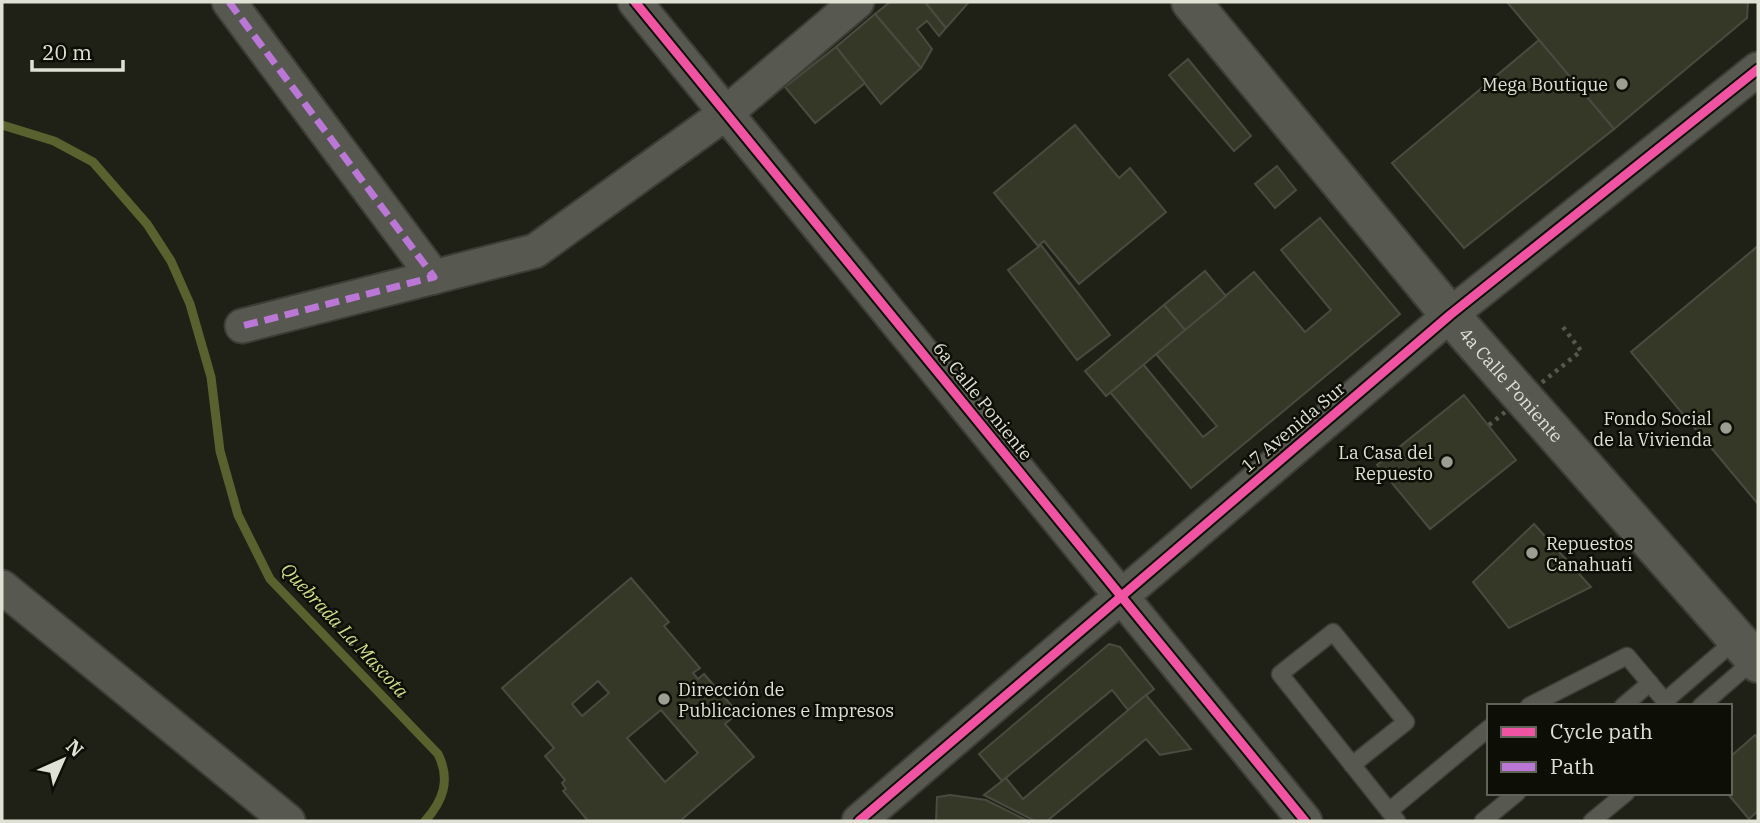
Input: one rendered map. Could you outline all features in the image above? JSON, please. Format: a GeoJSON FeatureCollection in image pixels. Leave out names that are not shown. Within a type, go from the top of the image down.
{"type":"FeatureCollection","features":[{"type":"Feature","properties":{"kind":"street"},"geometry":{"type":"LineString","coordinates":[[229,2],[434,277]]}},
{"type":"Feature","properties":{"kind":"street","name":"6a Calle Poniente"},"geometry":{"type":"LineString","coordinates":[[635,2],[1122,593],[1305,821]]}},
{"type":"Feature","properties":{"kind":"street"},"geometry":{"type":"LineString","coordinates":[[242,326],[535,251],[726,113],[857,2]]}},
{"type":"Feature","properties":{"kind":"street","name":"4a Calle Poniente"},"geometry":{"type":"LineString","coordinates":[[1191,2],[1450,315],[1750,653]]}},
{"type":"Feature","properties":{"kind":"street","name":"17 Avenida Sur"},"geometry":{"type":"LineString","coordinates":[[859,821],[1122,593],[1450,315],[1758,69]]}},
{"type":"Feature","properties":{"kind":"street"},"geometry":{"type":"LineString","coordinates":[[2,587],[288,821]]}},
{"type":"Feature","properties":{"kind":"lane"},"geometry":{"type":"LineString","coordinates":[[1352,765],[1406,722],[1333,632],[1280,674],[1352,765],[1393,816],[1487,730]]}},
{"type":"Feature","properties":{"kind":"lane"},"geometry":{"type":"LineString","coordinates":[[1533,704],[1627,656],[1667,703],[1750,653]]}},
{"type":"Feature","properties":{"kind":"lane"},"geometry":{"type":"LineString","coordinates":[[1703,704],[1750,653]]}},
{"type":"Feature","properties":{"kind":"lane"},"geometry":{"type":"LineString","coordinates":[[1625,704],[1650,683]]}},
{"type":"Feature","properties":{"kind":"lane"},"geometry":{"type":"LineString","coordinates":[[1483,821],[1515,795]]}},
{"type":"Feature","properties":{"kind":"lane"},"geometry":{"type":"LineString","coordinates":[[1592,821],[1624,795]]}},
{"type":"Feature","properties":{"kind":"path"},"geometry":{"type":"LineString","coordinates":[[1489,425],[1581,351],[1563,327]]}},
{"type":"Feature","properties":{"kind":"building"},"geometry":{"type":"Polygon","coordinates":[[[890,2],[925,2],[946,28],[939,36],[927,21],[917,29],[932,49],[921,68],[875,14],[890,2]]]}},
{"type":"Feature","properties":{"kind":"building"},"geometry":{"type":"Polygon","coordinates":[[[925,2],[969,2],[946,28],[925,2]]]}},
{"type":"Feature","properties":{"kind":"building","name":"Mega Boutique"},"geometry":{"type":"Polygon","coordinates":[[[1507,2],[1748,2],[1747,18],[1614,129],[1507,2]]]}},
{"type":"Feature","properties":{"kind":"building"},"geometry":{"type":"Polygon","coordinates":[[[875,14],[921,68],[881,104],[836,47],[875,14]]]}},
{"type":"Feature","properties":{"kind":"building"},"geometry":{"type":"Polygon","coordinates":[[[1539,40],[1614,129],[1464,248],[1392,163],[1539,40]]]}},
{"type":"Feature","properties":{"kind":"building"},"geometry":{"type":"Polygon","coordinates":[[[836,47],[865,83],[815,123],[785,87],[836,47]]]}},
{"type":"Feature","properties":{"kind":"building"},"geometry":{"type":"Polygon","coordinates":[[[1188,59],[1251,136],[1234,151],[1169,75],[1188,59]]]}},
{"type":"Feature","properties":{"kind":"building"},"geometry":{"type":"Polygon","coordinates":[[[1075,125],[1119,178],[1130,168],[1166,212],[1079,284],[1044,241],[1038,246],[994,193],[1075,125]]]}},
{"type":"Feature","properties":{"kind":"building"},"geometry":{"type":"Polygon","coordinates":[[[1277,166],[1296,190],[1275,208],[1255,184],[1277,166]]]}},
{"type":"Feature","properties":{"kind":"building"},"geometry":{"type":"Polygon","coordinates":[[[1320,218],[1400,314],[1191,488],[1110,392],[1143,364],[1203,437],[1217,426],[1156,354],[1254,272],[1305,332],[1331,310],[1281,250],[1320,218]]]}},
{"type":"Feature","properties":{"kind":"building"},"geometry":{"type":"Polygon","coordinates":[[[1041,245],[1110,335],[1077,360],[1008,270],[1041,245]]]}},
{"type":"Feature","properties":{"kind":"building","name":"Fondo Social de la Vivienda"},"geometry":{"type":"Polygon","coordinates":[[[1758,246],[1758,504],[1631,352],[1758,246]]]}},
{"type":"Feature","properties":{"kind":"building"},"geometry":{"type":"Polygon","coordinates":[[[1205,271],[1226,296],[1185,330],[1164,305],[1205,271]]]}},
{"type":"Feature","properties":{"kind":"building"},"geometry":{"type":"Polygon","coordinates":[[[1164,305],[1185,330],[1106,396],[1085,371],[1164,305]]]}},
{"type":"Feature","properties":{"kind":"building","name":"La Casa del Repuesto"},"geometry":{"type":"Polygon","coordinates":[[[1464,395],[1516,460],[1430,529],[1377,465],[1464,395]]]}},
{"type":"Feature","properties":{"kind":"building","name":"Repuestos Canahuati"},"geometry":{"type":"Polygon","coordinates":[[[1534,524],[1591,587],[1509,628],[1473,582],[1534,524]]]}},
{"type":"Feature","properties":{"kind":"building","name":"Dirección de Publicaciones e Impresos"},"geometry":{"type":"Polygon","coordinates":[[[631,578],[669,622],[664,626],[700,668],[693,673],[698,679],[704,674],[738,713],[725,724],[754,757],[680,821],[588,821],[563,791],[566,789],[562,783],[565,780],[545,756],[554,748],[502,688],[631,578]],[[598,681],[572,704],[582,716],[609,693],[598,681]],[[661,710],[627,738],[665,782],[698,753],[661,710]]]}},
{"type":"Feature","properties":{"kind":"building"},"geometry":{"type":"Polygon","coordinates":[[[1109,644],[1120,647],[1154,689],[1128,710],[1112,690],[1002,781],[979,754],[1109,644]]]}},
{"type":"Feature","properties":{"kind":"building"},"geometry":{"type":"Polygon","coordinates":[[[1146,695],[1191,749],[1160,755],[1146,739],[1047,821],[1035,821],[984,795],[1006,778],[1023,799],[1146,695]]]}},
{"type":"Feature","properties":{"kind":"building"},"geometry":{"type":"Polygon","coordinates":[[[1755,735],[1758,738],[1758,811],[1749,819],[1729,795],[1732,795],[1732,755],[1755,735]]]}},
{"type":"Feature","properties":{"kind":"building"},"geometry":{"type":"Polygon","coordinates":[[[950,795],[986,800],[1028,821],[936,821],[937,797],[950,795]]]}},
{"type":"Feature","properties":{"kind":"waterway","name":"Quebrada La Mascota"},"geometry":{"type":"LineString","coordinates":[[2,125],[54,141],[93,162],[147,224],[171,261],[190,304],[211,377],[220,451],[238,515],[270,579],[438,754],[444,773],[443,790],[425,821]]}},
{"type":"Feature","properties":{"kind":"marked path"},"geometry":{"type":"LineString","coordinates":[[229,2],[434,277],[242,326]]}},
{"type":"Feature","properties":{"kind":"cycle path"},"geometry":{"type":"LineString","coordinates":[[635,2],[1305,821]]}},
{"type":"Feature","properties":{"kind":"cycle path"},"geometry":{"type":"LineString","coordinates":[[859,821],[1450,315],[1758,69]]}},
{"type":"Feature","properties":{"kind":"place","name":"Mega Boutique"},"geometry":{"type":"Point","coordinates":[1622,84]}},
{"type":"Feature","properties":{"kind":"place","name":"Fondo Social de la Vivienda"},"geometry":{"type":"Point","coordinates":[1726,428]}},
{"type":"Feature","properties":{"kind":"place","name":"La Casa del Repuesto"},"geometry":{"type":"Point","coordinates":[1447,462]}},
{"type":"Feature","properties":{"kind":"place","name":"Repuestos Canahuati"},"geometry":{"type":"Point","coordinates":[1532,553]}},
{"type":"Feature","properties":{"kind":"place","name":"Dirección de Publicaciones e Impresos"},"geometry":{"type":"Point","coordinates":[664,699]}}]}
